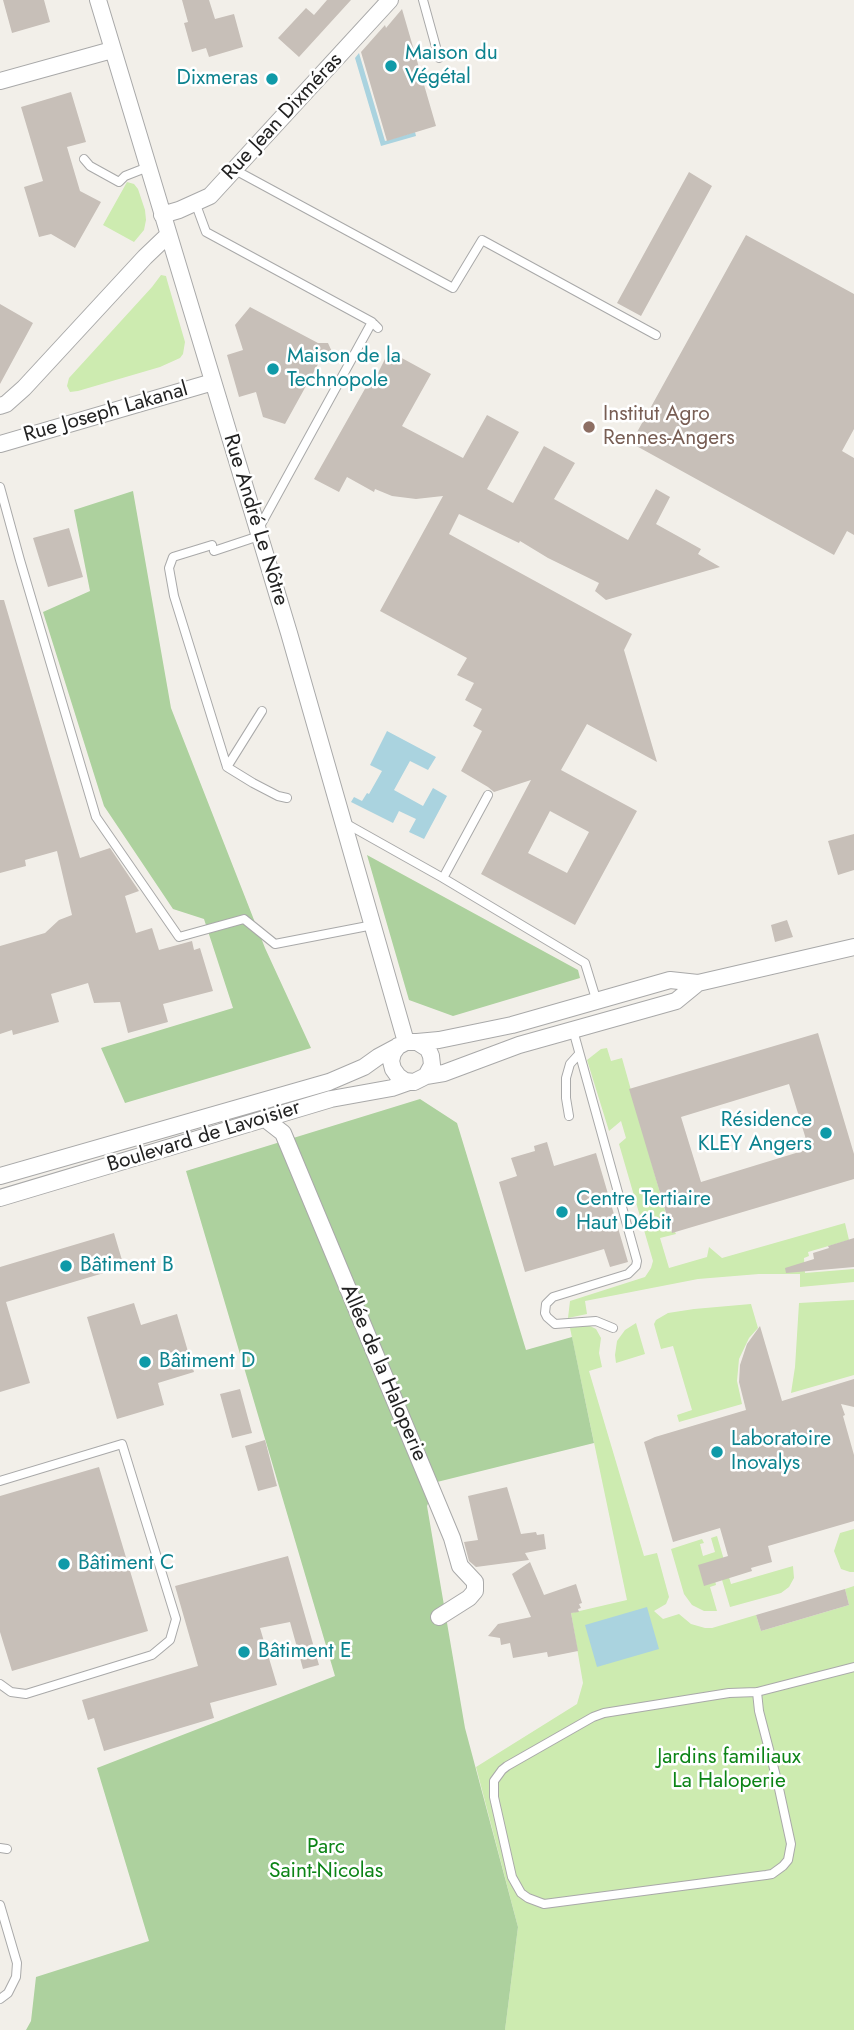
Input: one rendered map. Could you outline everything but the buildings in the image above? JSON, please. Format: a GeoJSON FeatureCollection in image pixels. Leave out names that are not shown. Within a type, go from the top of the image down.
{"type":"FeatureCollection","features":[{"type":"Feature","properties":{"kind":"street","name":"Rue André Le Nôtre"},"geometry":{"type":"LineString","coordinates":[[98,0],[208,363],[407,1043]]}},
{"type":"Feature","properties":{"kind":"street","name":"Rue Jean Dixméras"},"geometry":{"type":"LineString","coordinates":[[162,215],[209,196],[390,0]]}},
{"type":"Feature","properties":{"kind":"street"},"geometry":{"type":"LineString","coordinates":[[0,82],[112,50]]}},
{"type":"Feature","properties":{"kind":"street"},"geometry":{"type":"LineString","coordinates":[[0,406],[24,388],[168,235]]}},
{"type":"Feature","properties":{"kind":"street","name":"Rue Joseph Lakanal"},"geometry":{"type":"LineString","coordinates":[[0,444],[213,382]]}},
{"type":"Feature","properties":{"kind":"street","name":"Boulevard de Lavoisier"},"geometry":{"type":"LineString","coordinates":[[0,1176],[329,1082],[364,1067],[407,1043],[439,1040],[512,1025],[670,980],[698,984],[854,947]]}},
{"type":"Feature","properties":{"kind":"street","name":"Boulevard de Lavoisier"},"geometry":{"type":"LineString","coordinates":[[426,1076],[444,1073],[519,1045],[676,1001],[698,984]]}},
{"type":"Feature","properties":{"kind":"street"},"geometry":{"type":"LineString","coordinates":[[407,1043],[428,1049],[432,1065],[426,1076],[418,1081],[401,1079],[393,1069],[392,1057],[407,1043]]}},
{"type":"Feature","properties":{"kind":"street","name":"Boulevard de Lavoisier"},"geometry":{"type":"LineString","coordinates":[[0,1198],[331,1099],[369,1093],[409,1082]]}},
{"type":"Feature","properties":{"kind":"street","name":"Allée de la Haloperie"},"geometry":{"type":"LineString","coordinates":[[265,1119],[283,1133],[452,1538],[460,1566],[475,1582],[475,1591],[469,1598],[439,1616]]}},
{"type":"Feature","properties":{"kind":"lane"},"geometry":{"type":"LineString","coordinates":[[423,0],[439,58]]}},
{"type":"Feature","properties":{"kind":"lane"},"geometry":{"type":"LineString","coordinates":[[84,159],[90,166],[118,182],[124,176],[148,167]]}},
{"type":"Feature","properties":{"kind":"lane"},"geometry":{"type":"LineString","coordinates":[[234,170],[453,288],[482,240],[656,335]]}},
{"type":"Feature","properties":{"kind":"lane"},"geometry":{"type":"LineString","coordinates":[[195,202],[206,232],[375,325],[258,533],[213,548],[173,557],[169,568],[174,596],[228,767],[253,783],[287,798]]}},
{"type":"Feature","properties":{"kind":"lane"},"geometry":{"type":"LineString","coordinates":[[0,487],[96,817],[179,937],[244,919],[275,944],[373,925]]}},
{"type":"Feature","properties":{"kind":"lane"},"geometry":{"type":"LineString","coordinates":[[228,767],[262,711]]}},
{"type":"Feature","properties":{"kind":"lane"},"geometry":{"type":"LineString","coordinates":[[443,878],[488,795]]}},
{"type":"Feature","properties":{"kind":"lane"},"geometry":{"type":"LineString","coordinates":[[342,821],[585,963],[597,1002]]}},
{"type":"Feature","properties":{"kind":"lane"},"geometry":{"type":"LineString","coordinates":[[573,1030],[637,1261],[628,1274],[553,1297],[546,1304],[545,1313],[555,1324],[596,1321],[613,1328]]}},
{"type":"Feature","properties":{"kind":"lane"},"geometry":{"type":"LineString","coordinates":[[569,1116],[566,1078],[570,1064],[579,1054]]}},
{"type":"Feature","properties":{"kind":"lane"},"geometry":{"type":"LineString","coordinates":[[0,1481],[122,1444],[176,1619],[170,1640],[152,1655],[26,1694],[11,1692],[0,1684]]}},
{"type":"Feature","properties":{"kind":"lane"},"geometry":{"type":"LineString","coordinates":[[757,1692],[759,1711],[791,1844],[788,1860],[783,1866],[766,1875],[544,1904],[521,1893],[512,1877],[494,1797],[494,1781],[502,1770],[604,1713],[729,1693],[757,1692],[854,1667]]}},
{"type":"Feature","properties":{"kind":"lane"},"geometry":{"type":"LineString","coordinates":[[0,1905],[17,1963],[16,1977],[8,1993],[0,1999]]}},
{"type":"Feature","properties":{"kind":"green space"},"geometry":{"type":"Polygon","coordinates":[[[127,182],[138,189],[145,210],[144,230],[134,242],[103,225],[127,182]]]}},
{"type":"Feature","properties":{"kind":"green space"},"geometry":{"type":"Polygon","coordinates":[[[161,275],[166,276],[185,342],[180,358],[160,367],[70,392],[67,386],[69,378],[161,275]]]}},
{"type":"Feature","properties":{"kind":"green space"},"geometry":{"type":"Polygon","coordinates":[[[133,491],[171,708],[265,948],[311,1048],[125,1103],[101,1048],[233,1008],[204,919],[173,909],[104,806],[43,612],[90,591],[74,510],[133,491]]]}},
{"type":"Feature","properties":{"kind":"green space"},"geometry":{"type":"Polygon","coordinates":[[[367,855],[578,970],[580,978],[453,1016],[409,1000],[367,855]]]}},
{"type":"Feature","properties":{"kind":"green space"},"geometry":{"type":"Polygon","coordinates":[[[607,1048],[611,1061],[622,1058],[671,1232],[676,1234],[660,1238],[669,1268],[707,1257],[709,1247],[722,1258],[845,1223],[849,1240],[808,1252],[809,1256],[804,1258],[805,1273],[854,1269],[854,1282],[800,1287],[800,1274],[698,1279],[585,1301],[587,1314],[568,1318],[570,1301],[645,1277],[653,1261],[619,1144],[626,1138],[621,1121],[609,1131],[587,1060],[601,1049],[607,1048]]]}},
{"type":"Feature","properties":{"kind":"green space","name":"Parc Saint-Nicolas"},"geometry":{"type":"Polygon","coordinates":[[[420,1099],[457,1123],[526,1350],[572,1337],[594,1443],[437,1482],[427,1506],[465,1728],[518,1927],[505,2030],[26,2030],[31,2021],[36,1977],[149,1941],[97,1768],[335,1676],[186,1171],[420,1099]]]}},
{"type":"Feature","properties":{"kind":"green space"},"geometry":{"type":"Polygon","coordinates":[[[854,1300],[854,1375],[791,1393],[799,1303],[854,1300]]]}},
{"type":"Feature","properties":{"kind":"green space"},"geometry":{"type":"Polygon","coordinates":[[[751,1304],[758,1328],[749,1338],[739,1359],[737,1381],[742,1404],[679,1422],[677,1415],[692,1410],[673,1346],[661,1349],[654,1324],[656,1320],[668,1313],[751,1304]]]}},
{"type":"Feature","properties":{"kind":"green space"},"geometry":{"type":"Polygon","coordinates":[[[636,1323],[645,1354],[616,1363],[617,1341],[625,1330],[636,1323]]]}},
{"type":"Feature","properties":{"kind":"green space","name":"Jardins familiaux La Haloperie"},"geometry":{"type":"Polygon","coordinates":[[[588,1325],[596,1329],[601,1338],[599,1353],[602,1367],[589,1371],[644,1556],[657,1553],[669,1597],[666,1604],[654,1611],[663,1619],[679,1614],[691,1624],[705,1628],[756,1615],[761,1631],[849,1605],[845,1589],[854,1586],[854,2030],[505,2030],[518,1927],[476,1767],[577,1704],[583,1683],[571,1613],[627,1600],[570,1328],[588,1325]]]}},
{"type":"Feature","properties":{"kind":"green space"},"geometry":{"type":"Polygon","coordinates":[[[854,1529],[854,1572],[850,1572],[841,1569],[834,1551],[840,1533],[854,1529]]]}},
{"type":"Feature","properties":{"kind":"green space"},"geometry":{"type":"Polygon","coordinates":[[[717,1536],[731,1584],[793,1566],[794,1578],[789,1587],[781,1593],[730,1607],[717,1563],[711,1564],[716,1585],[710,1587],[717,1611],[704,1611],[692,1605],[684,1594],[671,1549],[702,1539],[704,1543],[700,1544],[703,1556],[715,1552],[711,1538],[717,1536]]]}},
{"type":"Feature","properties":{"kind":"water"},"geometry":{"type":"Polygon","coordinates":[[[359,53],[385,141],[415,132],[416,136],[381,146],[355,58],[359,53]]]}},
{"type":"Feature","properties":{"kind":"water"},"geometry":{"type":"Polygon","coordinates":[[[387,731],[436,757],[428,770],[410,761],[394,790],[423,806],[433,788],[447,796],[424,839],[409,832],[416,819],[399,811],[393,823],[351,802],[354,797],[362,801],[367,793],[369,794],[382,771],[370,765],[387,731]]]}},
{"type":"Feature","properties":{"kind":"water"},"geometry":{"type":"Polygon","coordinates":[[[647,1607],[659,1649],[597,1667],[585,1625],[647,1607]]]}},
{"type":"Feature","properties":{"kind":"place","name":"Maison du Végétal"},"geometry":{"type":"Point","coordinates":[391,66]}},
{"type":"Feature","properties":{"kind":"place","name":"Dixmeras"},"geometry":{"type":"Point","coordinates":[272,79]}},
{"type":"Feature","properties":{"kind":"place","name":"Maison de la Technopole"},"geometry":{"type":"Point","coordinates":[273,369]}},
{"type":"Feature","properties":{"kind":"place","name":"Institut Agro Rennes-Angers"},"geometry":{"type":"Point","coordinates":[589,427]}},
{"type":"Feature","properties":{"kind":"place","name":"Résidence KLEY Angers"},"geometry":{"type":"Point","coordinates":[826,1133]}},
{"type":"Feature","properties":{"kind":"place","name":"Centre Tertiaire Haut Débit"},"geometry":{"type":"Point","coordinates":[562,1212]}},
{"type":"Feature","properties":{"kind":"place","name":"Bâtiment B"},"geometry":{"type":"Point","coordinates":[66,1266]}},
{"type":"Feature","properties":{"kind":"place","name":"Bâtiment D"},"geometry":{"type":"Point","coordinates":[145,1362]}},
{"type":"Feature","properties":{"kind":"place","name":"Laboratoire Inovalys"},"geometry":{"type":"Point","coordinates":[717,1452]}},
{"type":"Feature","properties":{"kind":"place","name":"Bâtiment C"},"geometry":{"type":"Point","coordinates":[64,1564]}},
{"type":"Feature","properties":{"kind":"place","name":"Bâtiment E"},"geometry":{"type":"Point","coordinates":[244,1652]}}]}
